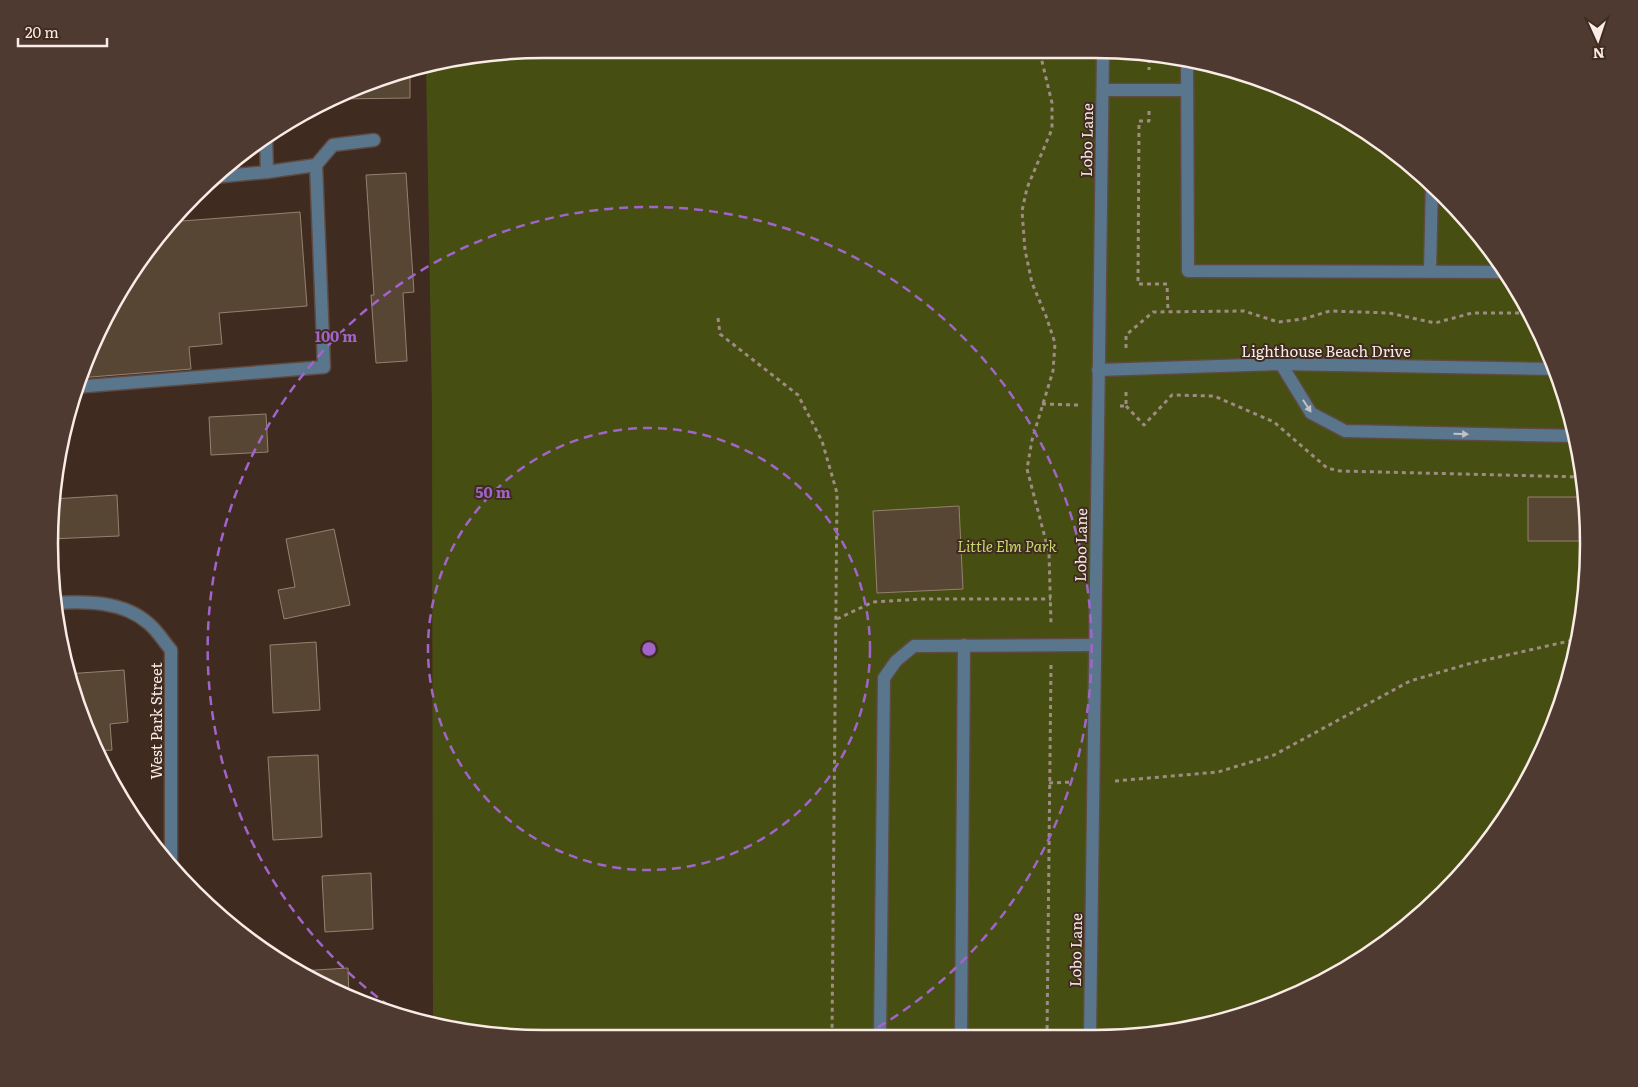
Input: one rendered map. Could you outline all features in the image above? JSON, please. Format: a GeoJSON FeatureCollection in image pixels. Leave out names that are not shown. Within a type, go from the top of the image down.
{"type":"FeatureCollection","features":[{"type":"Feature","properties":{"kind":"street","name":"Lobo Lane"},"geometry":{"type":"LineString","coordinates":[[1090,1030],[1103,58]]}},
{"type":"Feature","properties":{"kind":"street"},"geometry":{"type":"LineString","coordinates":[[1187,67],[1188,271],[1498,272]]}},
{"type":"Feature","properties":{"kind":"street"},"geometry":{"type":"LineString","coordinates":[[1103,90],[1187,90]]}},
{"type":"Feature","properties":{"kind":"street"},"geometry":{"type":"LineString","coordinates":[[226,176],[316,165],[333,145],[374,140]]}},
{"type":"Feature","properties":{"kind":"street"},"geometry":{"type":"LineString","coordinates":[[266,144],[267,172]]}},
{"type":"Feature","properties":{"kind":"street"},"geometry":{"type":"LineString","coordinates":[[83,386],[324,366],[316,165]]}},
{"type":"Feature","properties":{"kind":"street"},"geometry":{"type":"LineString","coordinates":[[1430,271],[1432,194]]}},
{"type":"Feature","properties":{"kind":"street"},"geometry":{"type":"LineString","coordinates":[[1282,364],[1311,413],[1345,431],[1568,436]]}},
{"type":"Feature","properties":{"kind":"street","name":"Lighthouse Beach Drive"},"geometry":{"type":"LineString","coordinates":[[1098,370],[1282,364],[1548,369]]}},
{"type":"Feature","properties":{"kind":"street","name":"West Park Street"},"geometry":{"type":"LineString","coordinates":[[62,603],[85,601],[123,609],[148,623],[171,650],[172,856]]}},
{"type":"Feature","properties":{"kind":"street"},"geometry":{"type":"LineString","coordinates":[[961,1030],[964,645]]}},
{"type":"Feature","properties":{"kind":"street"},"geometry":{"type":"LineString","coordinates":[[880,1030],[884,678],[896,660],[914,646],[1095,645]]}},
{"type":"Feature","properties":{"kind":"path"},"geometry":{"type":"LineString","coordinates":[[1041,57],[1052,103],[1052,129],[1027,188],[1022,211],[1025,250],[1032,283],[1055,344],[1053,371],[1042,404],[1027,469],[1049,553],[1051,599],[1047,1030]]}},
{"type":"Feature","properties":{"kind":"path"},"geometry":{"type":"LineString","coordinates":[[1148,61],[1148,121],[1139,121],[1138,284],[1167,284],[1168,311]]}},
{"type":"Feature","properties":{"kind":"path"},"geometry":{"type":"LineString","coordinates":[[1042,404],[1126,406],[1126,335],[1153,312],[1244,312],[1278,322],[1304,319],[1330,311],[1389,313],[1435,323],[1472,313],[1521,313]]}},
{"type":"Feature","properties":{"kind":"path"},"geometry":{"type":"LineString","coordinates":[[718,318],[720,334],[798,395],[822,441],[836,493],[832,1030]]}},
{"type":"Feature","properties":{"kind":"path"},"geometry":{"type":"LineString","coordinates":[[836,620],[873,602],[920,599],[1051,599]]}},
{"type":"Feature","properties":{"kind":"path"},"geometry":{"type":"LineString","coordinates":[[1049,783],[1132,780],[1218,772],[1274,755],[1410,681],[1468,664],[1570,641]]}},
{"type":"Feature","properties":{"kind":"green space","name":"Little Elm Park"},"geometry":{"type":"Polygon","coordinates":[[[544,57],[1095,57],[1158,62],[1189,67],[1251,83],[1280,94],[1338,123],[1365,139],[1415,178],[1438,200],[1460,223],[1499,273],[1544,358],[1555,387],[1571,449],[1576,480],[1580,544],[1576,607],[1571,638],[1555,700],[1530,758],[1499,814],[1460,864],[1415,909],[1365,948],[1309,979],[1251,1004],[1189,1020],[1158,1025],[1095,1030],[544,1030],[480,1025],[449,1020],[433,1016],[432,408],[426,72],[480,62],[544,57]]]}},
{"type":"Feature","properties":{"kind":"building"},"geometry":{"type":"Polygon","coordinates":[[[410,76],[410,98],[348,99],[387,83],[410,76]]]}},
{"type":"Feature","properties":{"kind":"building"},"geometry":{"type":"Polygon","coordinates":[[[406,173],[414,292],[403,293],[407,361],[376,363],[371,295],[374,295],[366,175],[406,173]]]}},
{"type":"Feature","properties":{"kind":"building"},"geometry":{"type":"Polygon","coordinates":[[[300,212],[307,306],[219,313],[222,344],[189,347],[191,369],[87,377],[108,329],[139,273],[180,221],[300,212]]]}},
{"type":"Feature","properties":{"kind":"building"},"geometry":{"type":"Polygon","coordinates":[[[266,414],[268,452],[211,455],[209,417],[266,414]]]}},
{"type":"Feature","properties":{"kind":"building"},"geometry":{"type":"Polygon","coordinates":[[[117,495],[119,536],[58,539],[60,498],[117,495]]]}},
{"type":"Feature","properties":{"kind":"building"},"geometry":{"type":"Polygon","coordinates":[[[1528,497],[1578,497],[1580,541],[1528,541],[1528,497]]]}},
{"type":"Feature","properties":{"kind":"building"},"geometry":{"type":"Polygon","coordinates":[[[959,506],[963,589],[877,593],[873,511],[959,506]]]}},
{"type":"Feature","properties":{"kind":"building"},"geometry":{"type":"Polygon","coordinates":[[[334,529],[350,605],[284,619],[278,590],[295,587],[286,539],[334,529]]]}},
{"type":"Feature","properties":{"kind":"building"},"geometry":{"type":"Polygon","coordinates":[[[316,642],[320,710],[273,713],[270,645],[316,642]]]}},
{"type":"Feature","properties":{"kind":"building"},"geometry":{"type":"Polygon","coordinates":[[[124,670],[128,722],[110,724],[112,750],[104,751],[94,729],[75,673],[124,670]]]}},
{"type":"Feature","properties":{"kind":"building"},"geometry":{"type":"Polygon","coordinates":[[[318,755],[322,837],[273,840],[268,757],[318,755]]]}},
{"type":"Feature","properties":{"kind":"building"},"geometry":{"type":"Polygon","coordinates":[[[371,873],[373,929],[325,932],[322,876],[371,873]]]}},
{"type":"Feature","properties":{"kind":"building"},"geometry":{"type":"Polygon","coordinates":[[[348,968],[349,989],[329,979],[312,970],[348,968]]]}}]}
